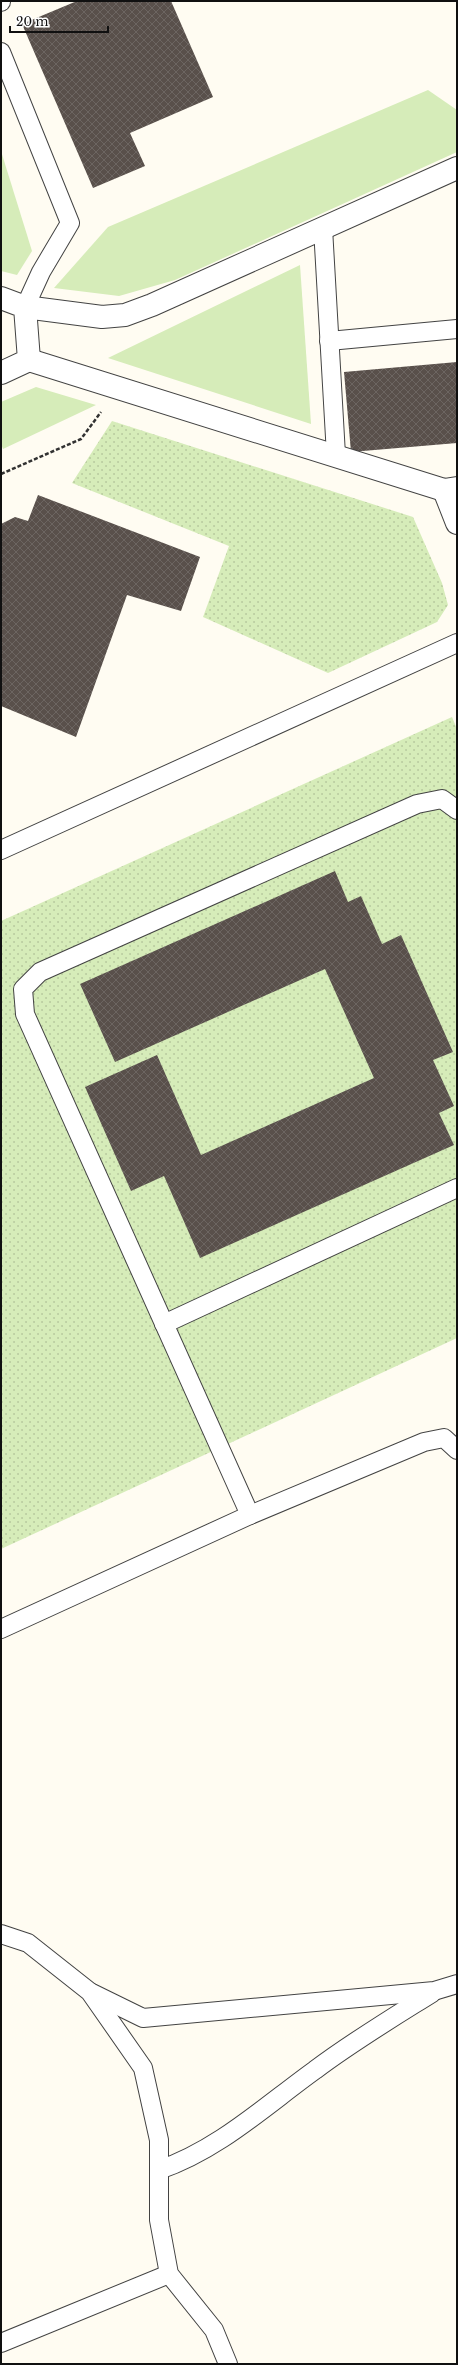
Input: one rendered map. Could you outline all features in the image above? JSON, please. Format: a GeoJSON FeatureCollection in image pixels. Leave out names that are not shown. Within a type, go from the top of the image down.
{"type":"FeatureCollection","features":[{"type":"Feature","properties":{"kind":"street"},"geometry":{"type":"LineString","coordinates":[[1,298],[25,307],[102,317],[125,315],[152,305],[457,168]]}},
{"type":"Feature","properties":{"kind":"street"},"geometry":{"type":"LineString","coordinates":[[25,307],[29,360]]}},
{"type":"Feature","properties":{"kind":"street"},"geometry":{"type":"LineString","coordinates":[[1,373],[29,360],[450,489],[457,523]]}},
{"type":"Feature","properties":{"kind":"lane"},"geometry":{"type":"LineString","coordinates":[[1,52],[70,222],[41,272],[25,307]]}},
{"type":"Feature","properties":{"kind":"lane"},"geometry":{"type":"LineString","coordinates":[[323,228],[336,455]]}},
{"type":"Feature","properties":{"kind":"lane"},"geometry":{"type":"LineString","coordinates":[[329,341],[457,329]]}},
{"type":"Feature","properties":{"kind":"lane"},"geometry":{"type":"LineString","coordinates":[[1,850],[457,643]]}},
{"type":"Feature","properties":{"kind":"lane"},"geometry":{"type":"LineString","coordinates":[[250,1515],[25,1014],[23,989],[40,972],[417,804],[442,799],[457,810]]}},
{"type":"Feature","properties":{"kind":"lane"},"geometry":{"type":"LineString","coordinates":[[164,1324],[457,1188]]}},
{"type":"Feature","properties":{"kind":"lane"},"geometry":{"type":"LineString","coordinates":[[1,1629],[250,1515],[424,1442],[444,1438],[457,1450]]}},
{"type":"Feature","properties":{"kind":"lane"},"geometry":{"type":"LineString","coordinates":[[1,1934],[28,1943],[90,1992],[144,2018],[434,1991],[457,1984]]}},
{"type":"Feature","properties":{"kind":"lane"},"geometry":{"type":"LineString","coordinates":[[159,2170],[185,2161],[214,2145],[348,2046],[434,1991]]}},
{"type":"Feature","properties":{"kind":"lane"},"geometry":{"type":"LineString","coordinates":[[90,1992],[143,2068],[159,2140],[159,2220],[169,2274],[214,2330],[228,2364]]}},
{"type":"Feature","properties":{"kind":"lane"},"geometry":{"type":"LineString","coordinates":[[1,2343],[169,2274]]}},
{"type":"Feature","properties":{"kind":"path"},"geometry":{"type":"LineString","coordinates":[[1,474],[81,439],[120,387]]}},
{"type":"Feature","properties":{"kind":"green space"},"geometry":{"type":"Polygon","coordinates":[[[428,90],[457,110],[457,152],[175,280],[119,296],[54,288],[108,227],[428,90]]]}},
{"type":"Feature","properties":{"kind":"green space"},"geometry":{"type":"Polygon","coordinates":[[[1,151],[32,251],[17,275],[1,271],[1,151]]]}},
{"type":"Feature","properties":{"kind":"green space"},"geometry":{"type":"Polygon","coordinates":[[[300,265],[311,424],[108,358],[300,265]]]}},
{"type":"Feature","properties":{"kind":"green space"},"geometry":{"type":"Polygon","coordinates":[[[36,387],[96,405],[3,449],[1,444],[1,402],[36,387]]]}},
{"type":"Feature","properties":{"kind":"green space"},"geometry":{"type":"Polygon","coordinates":[[[112,421],[413,517],[442,583],[448,605],[437,622],[328,673],[203,617],[229,546],[72,483],[112,421]]]}},
{"type":"Feature","properties":{"kind":"green space"},"geometry":{"type":"Polygon","coordinates":[[[452,717],[457,729],[457,1338],[1,1549],[1,921],[452,717]]]}},
{"type":"Feature","properties":{"kind":"building"},"geometry":{"type":"Polygon","coordinates":[[[77,1],[171,1],[213,97],[130,133],[145,166],[93,188],[22,24],[77,1]]]}},
{"type":"Feature","properties":{"kind":"building"},"geometry":{"type":"Polygon","coordinates":[[[457,362],[457,443],[351,452],[344,372],[457,362]]]}},
{"type":"Feature","properties":{"kind":"building"},"geometry":{"type":"Polygon","coordinates":[[[38,495],[200,557],[181,611],[127,595],[76,737],[1,706],[1,524],[15,517],[28,521],[38,495]]]}},
{"type":"Feature","properties":{"kind":"building"},"geometry":{"type":"Polygon","coordinates":[[[335,871],[348,902],[361,896],[382,944],[401,935],[453,1052],[433,1060],[454,1106],[439,1113],[454,1145],[200,1258],[164,1176],[131,1191],[85,1087],[157,1055],[201,1155],[374,1078],[325,969],[115,1062],[80,984],[335,871]]]}}]}
